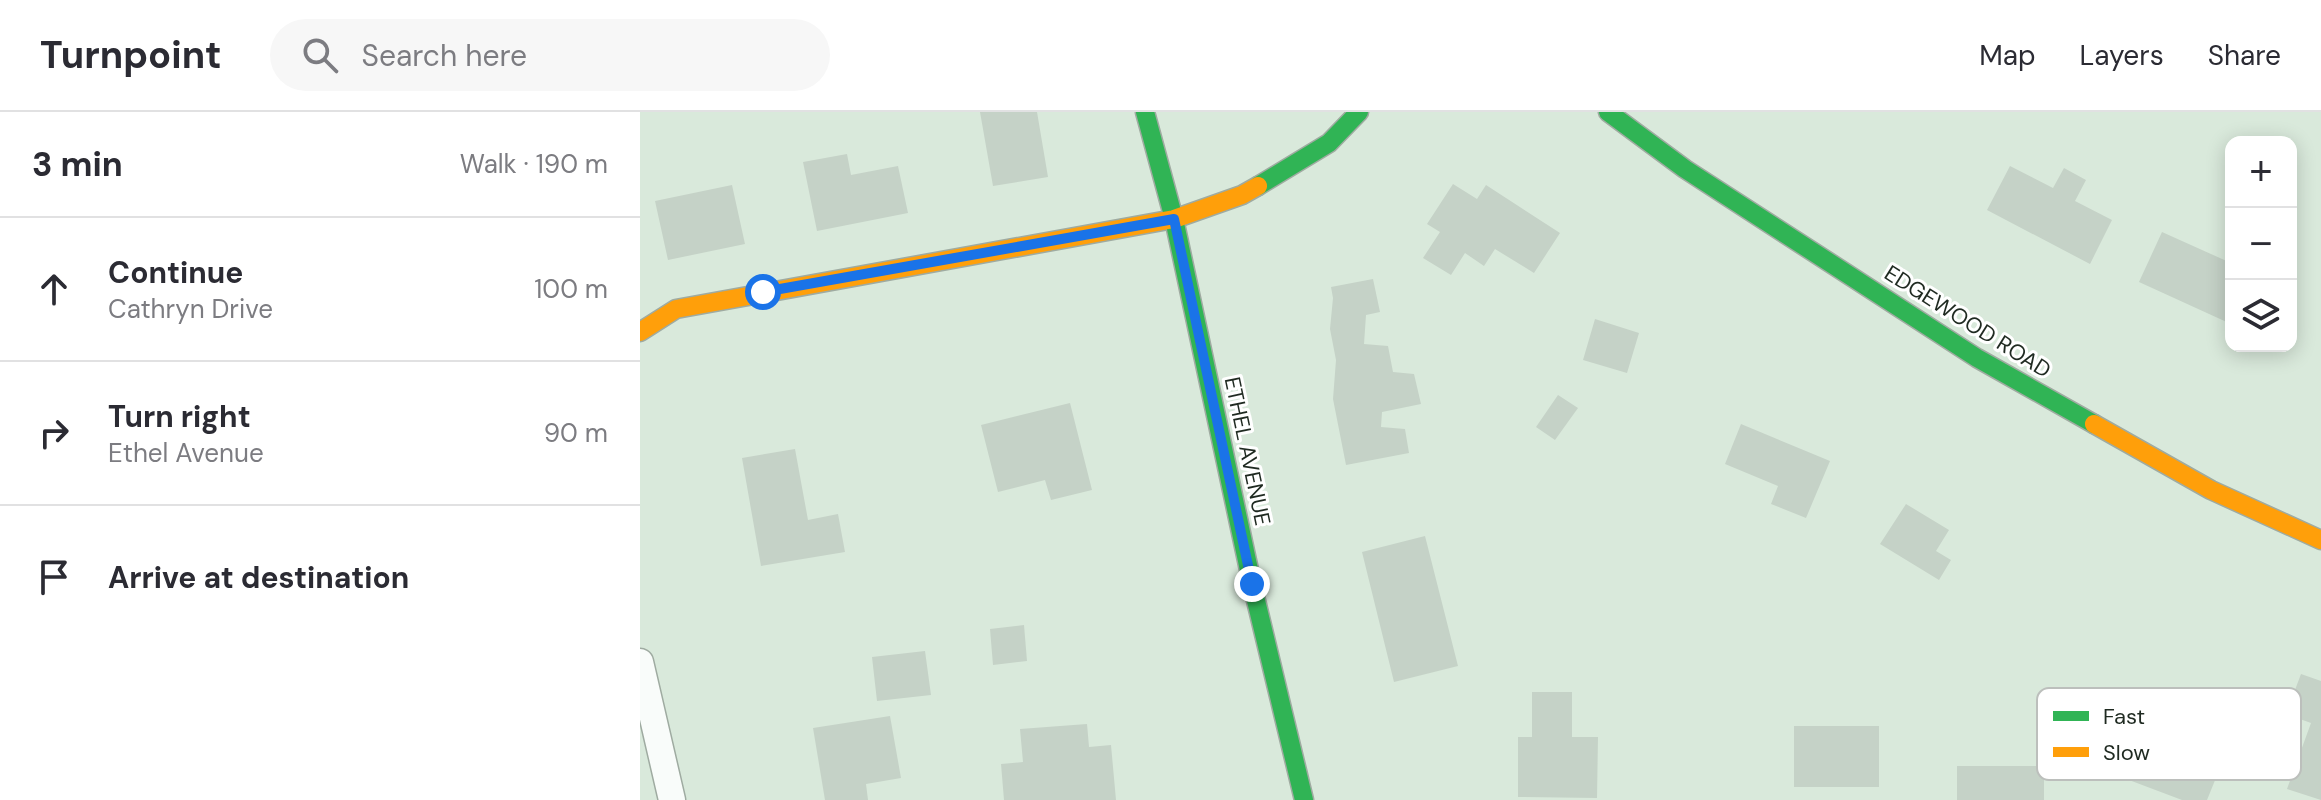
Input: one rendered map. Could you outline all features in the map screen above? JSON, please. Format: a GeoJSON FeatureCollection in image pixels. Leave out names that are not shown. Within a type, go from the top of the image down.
{"type":"FeatureCollection","features":[{"type":"Feature","properties":{"kind":"street","name":"ETHEL AVENUE"},"geometry":{"type":"LineString","coordinates":[[1145,112],[1174,219],[1252,584],[1304,800]]}},
{"type":"Feature","properties":{"kind":"street"},"geometry":{"type":"LineString","coordinates":[[640,332],[676,309],[1174,219],[1242,195],[1329,143],[1359,112]]}},
{"type":"Feature","properties":{"kind":"street","name":"EDGEWOOD ROAD"},"geometry":{"type":"LineString","coordinates":[[1608,112],[1685,169],[1977,358],[2211,490],[2321,540]]}},
{"type":"Feature","properties":{"kind":"street"},"geometry":{"type":"LineString","coordinates":[[640,662],[672,800]]}},
{"type":"Feature","properties":{"kind":"building"},"geometry":{"type":"Polygon","coordinates":[[[980,112],[1037,112],[1048,177],[993,186],[980,112]]]}},
{"type":"Feature","properties":{"kind":"building"},"geometry":{"type":"Polygon","coordinates":[[[847,154],[851,175],[898,166],[908,213],[817,231],[803,162],[847,154]]]}},
{"type":"Feature","properties":{"kind":"building"},"geometry":{"type":"Polygon","coordinates":[[[2010,166],[2053,188],[2064,168],[2086,180],[2075,201],[2112,220],[2090,264],[1987,210],[2010,166]]]}},
{"type":"Feature","properties":{"kind":"building"},"geometry":{"type":"Polygon","coordinates":[[[1453,184],[1477,199],[1486,185],[1560,233],[1534,273],[1495,249],[1484,266],[1465,253],[1451,275],[1423,258],[1440,232],[1427,224],[1453,184]]]}},
{"type":"Feature","properties":{"kind":"building"},"geometry":{"type":"Polygon","coordinates":[[[732,185],[745,244],[668,260],[655,201],[732,185]]]}},
{"type":"Feature","properties":{"kind":"building"},"geometry":{"type":"Polygon","coordinates":[[[2162,232],[2225,260],[2225,321],[2139,282],[2162,232]]]}},
{"type":"Feature","properties":{"kind":"building"},"geometry":{"type":"Polygon","coordinates":[[[1373,279],[1380,312],[1366,315],[1364,344],[1388,346],[1393,372],[1414,374],[1421,404],[1382,412],[1381,427],[1405,429],[1409,453],[1346,465],[1333,399],[1336,360],[1330,329],[1331,287],[1373,279]]]}},
{"type":"Feature","properties":{"kind":"building"},"geometry":{"type":"Polygon","coordinates":[[[1595,319],[1639,333],[1627,373],[1583,360],[1595,319]]]}},
{"type":"Feature","properties":{"kind":"building"},"geometry":{"type":"Polygon","coordinates":[[[1558,395],[1578,408],[1555,440],[1536,427],[1558,395]]]}},
{"type":"Feature","properties":{"kind":"building"},"geometry":{"type":"Polygon","coordinates":[[[1070,403],[1092,490],[1051,500],[1045,480],[998,492],[981,425],[1070,403]]]}},
{"type":"Feature","properties":{"kind":"building"},"geometry":{"type":"Polygon","coordinates":[[[1741,424],[1830,461],[1806,518],[1771,504],[1778,486],[1725,464],[1741,424]]]}},
{"type":"Feature","properties":{"kind":"building"},"geometry":{"type":"Polygon","coordinates":[[[795,449],[808,520],[838,514],[845,552],[761,566],[742,458],[795,449]]]}},
{"type":"Feature","properties":{"kind":"building"},"geometry":{"type":"Polygon","coordinates":[[[1906,504],[1949,530],[1936,551],[1951,560],[1939,580],[1880,544],[1906,504]]]}},
{"type":"Feature","properties":{"kind":"building"},"geometry":{"type":"Polygon","coordinates":[[[1425,536],[1458,666],[1394,682],[1362,552],[1425,536]]]}},
{"type":"Feature","properties":{"kind":"building"},"geometry":{"type":"Polygon","coordinates":[[[1024,625],[1027,661],[993,665],[990,629],[1024,625]]]}},
{"type":"Feature","properties":{"kind":"building"},"geometry":{"type":"Polygon","coordinates":[[[925,651],[931,695],[877,701],[872,657],[925,651]]]}},
{"type":"Feature","properties":{"kind":"building"},"geometry":{"type":"Polygon","coordinates":[[[2301,674],[2321,681],[2321,800],[2287,789],[2290,780],[2301,780],[2301,750],[2311,723],[2301,719],[2301,688],[2296,688],[2301,674]]]}},
{"type":"Feature","properties":{"kind":"building"},"geometry":{"type":"Polygon","coordinates":[[[1532,692],[1572,692],[1572,737],[1598,737],[1597,798],[1518,797],[1518,737],[1532,737],[1532,692]]]}},
{"type":"Feature","properties":{"kind":"building"},"geometry":{"type":"Polygon","coordinates":[[[890,716],[901,778],[866,784],[868,800],[825,800],[813,728],[890,716]]]}},
{"type":"Feature","properties":{"kind":"building"},"geometry":{"type":"Polygon","coordinates":[[[1087,724],[1089,747],[1111,745],[1116,800],[1004,800],[1001,764],[1023,762],[1020,729],[1087,724]]]}},
{"type":"Feature","properties":{"kind":"building"},"geometry":{"type":"Polygon","coordinates":[[[1794,726],[1879,726],[1879,787],[1794,787],[1794,726]]]}},
{"type":"Feature","properties":{"kind":"building"},"geometry":{"type":"Polygon","coordinates":[[[1957,766],[2037,766],[2037,780],[2044,780],[2044,800],[1957,800],[1957,766]]]}},
{"type":"Feature","properties":{"kind":"building"},"geometry":{"type":"Polygon","coordinates":[[[2129,780],[2215,780],[2207,800],[2182,800],[2129,780]]]}},
{"type":"Feature","properties":{"kind":"traffic: fast"},"geometry":{"type":"LineString","coordinates":[[1145,112],[1174,219],[1252,584],[1304,800]]}},
{"type":"Feature","properties":{"kind":"traffic: fast"},"geometry":{"type":"LineString","coordinates":[[1258,186],[1329,143],[1359,112]]}},
{"type":"Feature","properties":{"kind":"traffic: fast"},"geometry":{"type":"LineString","coordinates":[[1608,112],[1685,169],[1977,358],[2094,424]]}},
{"type":"Feature","properties":{"kind":"traffic: slow"},"geometry":{"type":"LineString","coordinates":[[640,332],[676,309],[1174,219],[1242,195],[1258,186]]}},
{"type":"Feature","properties":{"kind":"traffic: slow"},"geometry":{"type":"LineString","coordinates":[[2094,424],[2211,490],[2321,540]]}},
{"type":"Feature","properties":{"kind":"route"},"geometry":{"type":"LineString","coordinates":[[763,292],[1174,219],[1252,584]]}}]}
